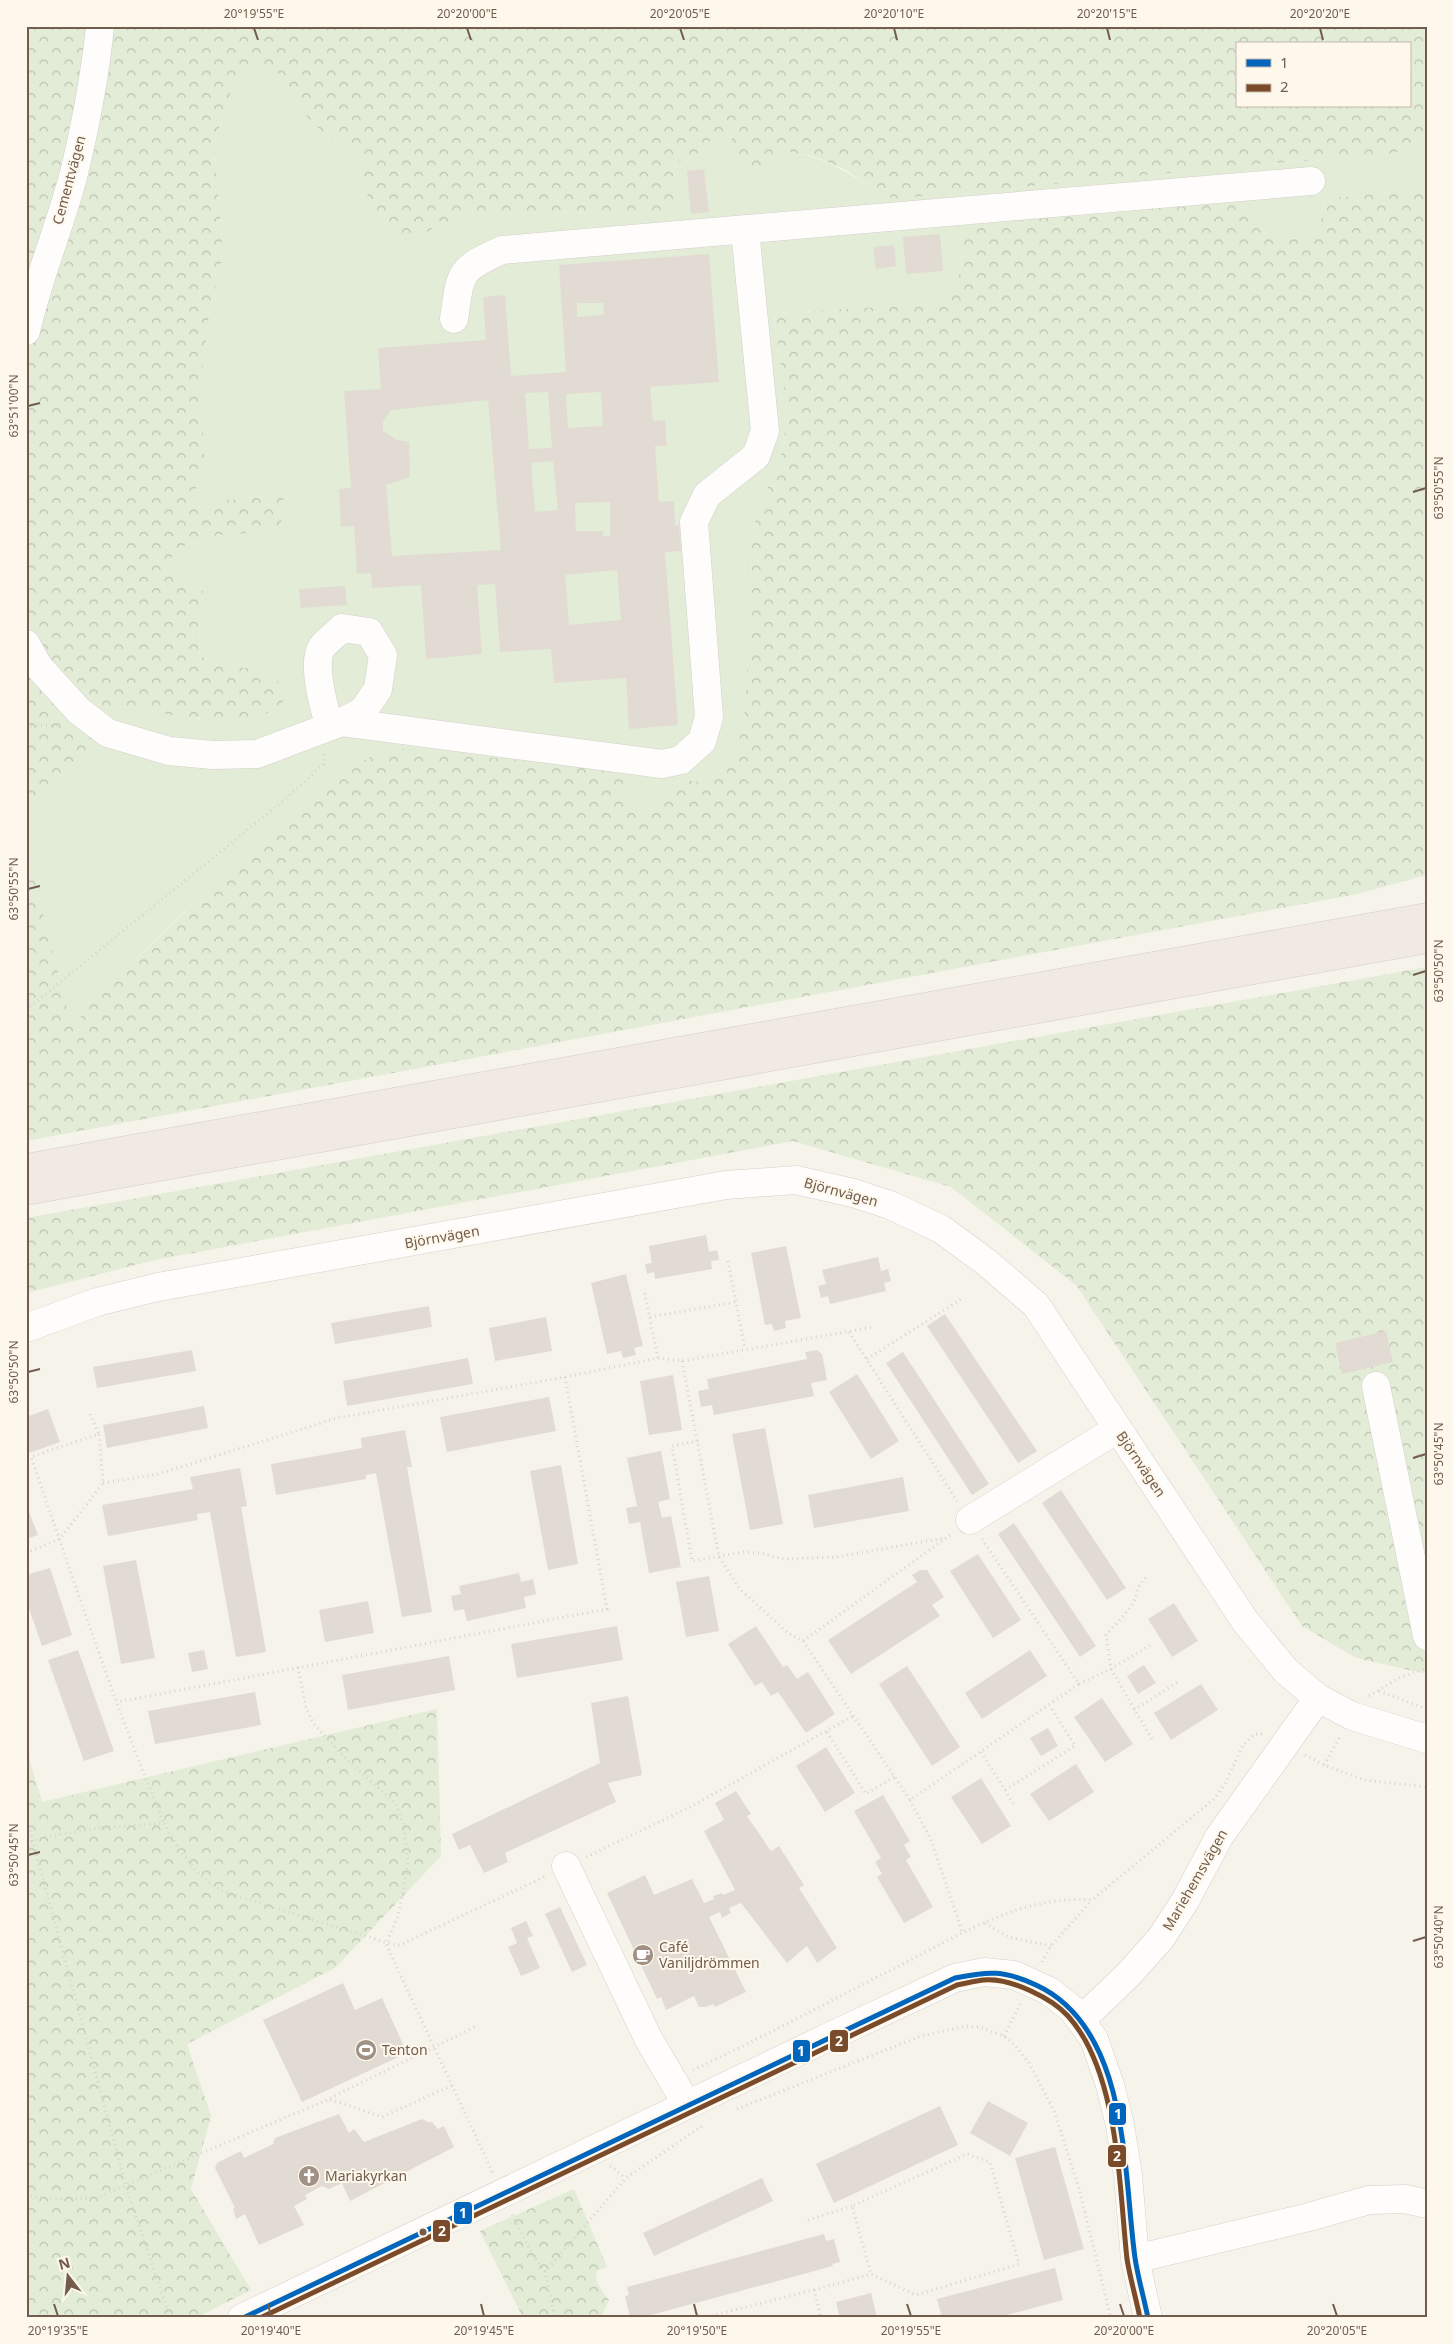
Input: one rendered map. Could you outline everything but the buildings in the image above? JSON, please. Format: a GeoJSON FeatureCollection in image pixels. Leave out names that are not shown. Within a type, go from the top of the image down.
{"type":"FeatureCollection","features":[{"type":"Feature","properties":{"kind":"highway"},"geometry":{"type":"LineString","coordinates":[[26,1168],[1427,917]]}},
{"type":"Feature","properties":{"kind":"highway"},"geometry":{"type":"LineString","coordinates":[[26,1191],[1427,939]]}},
{"type":"Feature","properties":{"kind":"street","name":"Cementvägen"},"geometry":{"type":"LineString","coordinates":[[26,331],[35,293],[72,178],[96,69],[100,26]]}},
{"type":"Feature","properties":{"kind":"street"},"geometry":{"type":"LineString","coordinates":[[454,319],[460,279],[473,263],[502,250],[1310,181]]}},
{"type":"Feature","properties":{"kind":"street"},"geometry":{"type":"LineString","coordinates":[[26,644],[38,666],[79,711],[108,733],[169,752],[212,755],[257,754],[336,724],[662,764],[681,760],[702,742],[708,718],[694,522],[707,495],[756,456],[765,432],[744,230]]}},
{"type":"Feature","properties":{"kind":"street","name":"Björnvägen"},"geometry":{"type":"LineString","coordinates":[[26,1328],[97,1302],[158,1287],[726,1185],[796,1180],[853,1193],[890,1205],[941,1228],[986,1262],[1036,1305],[1246,1621],[1286,1671],[1318,1698],[1352,1716],[1427,1738]]}},
{"type":"Feature","properties":{"kind":"street"},"geometry":{"type":"LineString","coordinates":[[1376,1386],[1427,1636]]}},
{"type":"Feature","properties":{"kind":"street"},"geometry":{"type":"LineString","coordinates":[[970,1520],[1117,1429]]}},
{"type":"Feature","properties":{"kind":"street","name":"Mariehemsvägen"},"geometry":{"type":"LineString","coordinates":[[1082,2019],[1128,1975],[1161,1938],[1185,1901],[1219,1836],[1292,1748],[1318,1698]]}},
{"type":"Feature","properties":{"kind":"street"},"geometry":{"type":"LineString","coordinates":[[566,1866],[648,2038],[695,2115]]}},
{"type":"Feature","properties":{"kind":"street"},"geometry":{"type":"LineString","coordinates":[[242,2318],[502,2194],[695,2115],[928,1990],[970,1974],[993,1972],[1027,1980],[1049,1991],[1082,2019],[1094,2039],[1102,2058],[1120,2125],[1128,2175],[1134,2259],[1148,2318]]}},
{"type":"Feature","properties":{"kind":"street"},"geometry":{"type":"LineString","coordinates":[[1134,2259],[1309,2217],[1369,2200],[1404,2199],[1427,2204]]}},
{"type":"Feature","properties":{"kind":"path"},"geometry":{"type":"LineString","coordinates":[[26,1010],[284,800],[323,765],[336,724]]}},
{"type":"Feature","properties":{"kind":"path"},"geometry":{"type":"LineString","coordinates":[[728,1261],[745,1349]]}},
{"type":"Feature","properties":{"kind":"path"},"geometry":{"type":"LineString","coordinates":[[644,1290],[658,1358]]}},
{"type":"Feature","properties":{"kind":"path"},"geometry":{"type":"LineString","coordinates":[[868,1359],[963,1298]]}},
{"type":"Feature","properties":{"kind":"path"},"geometry":{"type":"LineString","coordinates":[[650,1317],[736,1302]]}},
{"type":"Feature","properties":{"kind":"path"},"geometry":{"type":"LineString","coordinates":[[103,1483],[158,1474],[337,1418],[658,1358],[682,1361],[873,1327]]}},
{"type":"Feature","properties":{"kind":"path"},"geometry":{"type":"LineString","coordinates":[[850,1332],[970,1520],[1079,1684]]}},
{"type":"Feature","properties":{"kind":"path"},"geometry":{"type":"LineString","coordinates":[[682,1361],[719,1557],[740,1589],[788,1633],[803,1641],[910,1800],[931,1840],[963,1934]]}},
{"type":"Feature","properties":{"kind":"path"},"geometry":{"type":"LineString","coordinates":[[118,1702],[607,1609],[564,1377]]}},
{"type":"Feature","properties":{"kind":"path"},"geometry":{"type":"LineString","coordinates":[[26,1553],[60,1540],[103,1483],[99,1434],[90,1414]]}},
{"type":"Feature","properties":{"kind":"path"},"geometry":{"type":"LineString","coordinates":[[99,1434],[31,1457],[142,1771],[164,1823],[191,1866],[209,1883],[222,1891],[314,1921],[370,1936],[386,1944],[400,1945],[690,1807],[853,1716]]}},
{"type":"Feature","properties":{"kind":"path"},"geometry":{"type":"LineString","coordinates":[[698,1441],[672,1446],[692,1561],[752,1552],[784,1559],[837,1558],[946,1538]]}},
{"type":"Feature","properties":{"kind":"path"},"geometry":{"type":"LineString","coordinates":[[803,1641],[970,1520]]}},
{"type":"Feature","properties":{"kind":"path"},"geometry":{"type":"LineString","coordinates":[[1146,1578],[1136,1588],[1134,1601],[1130,1608],[1106,1635],[1111,1670],[1153,1740]]}},
{"type":"Feature","properties":{"kind":"path"},"geometry":{"type":"LineString","coordinates":[[910,1800],[1050,1706],[1079,1684],[1111,1670],[1152,1644]]}},
{"type":"Feature","properties":{"kind":"path"},"geometry":{"type":"LineString","coordinates":[[298,1668],[306,1708],[314,1724],[344,1757],[396,1804],[403,1822],[408,1861],[398,1916],[386,1944],[487,2157],[502,2194],[534,2257],[545,2272],[555,2318]]}},
{"type":"Feature","properties":{"kind":"path"},"geometry":{"type":"LineString","coordinates":[[1324,1766],[1352,1716],[1366,1698],[1399,1678],[1427,1668]]}},
{"type":"Feature","properties":{"kind":"path"},"geometry":{"type":"LineString","coordinates":[[1134,1710],[1178,1682]]}},
{"type":"Feature","properties":{"kind":"path"},"geometry":{"type":"LineString","coordinates":[[1378,1690],[1427,1709]]}},
{"type":"Feature","properties":{"kind":"path"},"geometry":{"type":"LineString","coordinates":[[1005,1790],[1075,1746],[1050,1706]]}},
{"type":"Feature","properties":{"kind":"path"},"geometry":{"type":"LineString","coordinates":[[826,1732],[866,1794],[894,1777]]}},
{"type":"Feature","properties":{"kind":"path"},"geometry":{"type":"LineString","coordinates":[[672,2080],[985,1923],[1018,1909],[1042,1902],[1061,1899],[1092,1900],[1214,1799],[1225,1784],[1237,1754],[1249,1737],[1260,1733],[1324,1766],[1364,1780],[1427,1787]]}},
{"type":"Feature","properties":{"kind":"path"},"geometry":{"type":"LineString","coordinates":[[981,1752],[1015,1807]]}},
{"type":"Feature","properties":{"kind":"path"},"geometry":{"type":"LineString","coordinates":[[26,1816],[126,2186],[170,2318]]}},
{"type":"Feature","properties":{"kind":"path"},"geometry":{"type":"LineString","coordinates":[[26,1843],[33,1840],[98,1828],[164,1823]]}},
{"type":"Feature","properties":{"kind":"path"},"geometry":{"type":"LineString","coordinates":[[985,1923],[1008,1937],[1051,1946]]}},
{"type":"Feature","properties":{"kind":"path"},"geometry":{"type":"LineString","coordinates":[[26,2195],[49,2199],[96,2198],[330,2099],[477,2026]]}},
{"type":"Feature","properties":{"kind":"path"},"geometry":{"type":"LineString","coordinates":[[732,2111],[921,2036],[966,2026],[979,2027],[1004,2036],[1015,2045],[1029,2063],[1054,2112],[1080,2193],[1111,2318]]}},
{"type":"Feature","properties":{"kind":"path"},"geometry":{"type":"LineString","coordinates":[[330,2099],[382,2117],[453,2085]]}},
{"type":"Feature","properties":{"kind":"path"},"geometry":{"type":"LineString","coordinates":[[545,2272],[626,2178],[695,2115]]}},
{"type":"Feature","properties":{"kind":"path"},"geometry":{"type":"LineString","coordinates":[[702,2318],[871,2274],[916,2295],[1019,2264],[990,2162],[967,2154],[852,2206],[808,2220]]}},
{"type":"Feature","properties":{"kind":"path"},"geometry":{"type":"LineString","coordinates":[[852,2206],[871,2274]]}},
{"type":"Feature","properties":{"kind":"path"},"geometry":{"type":"LineString","coordinates":[[814,2290],[821,2318]]}},
{"type":"Feature","properties":{"kind":"green space"},"geometry":{"type":"Polygon","coordinates":[[[26,26],[1427,26],[1427,146],[1374,157],[1262,164],[894,199],[873,190],[846,170],[813,156],[786,151],[771,169],[743,166],[731,149],[732,138],[713,138],[697,154],[673,164],[676,213],[484,212],[435,227],[411,242],[376,225],[370,209],[358,147],[328,137],[300,110],[279,74],[254,62],[233,86],[214,143],[223,253],[209,315],[197,412],[204,437],[204,465],[194,495],[194,504],[284,494],[281,526],[264,532],[210,536],[177,549],[164,570],[194,584],[205,593],[200,624],[199,653],[210,664],[255,669],[291,689],[280,705],[266,713],[247,718],[225,719],[177,716],[117,706],[105,741],[26,805],[26,26]]]}},
{"type":"Feature","properties":{"kind":"green space"},"geometry":{"type":"Polygon","coordinates":[[[254,62],[279,74],[300,110],[328,137],[358,147],[370,209],[411,242],[435,227],[484,212],[676,213],[673,164],[697,154],[713,138],[732,138],[771,169],[786,151],[822,160],[842,170],[873,190],[1374,157],[1427,146],[1427,188],[1324,199],[1320,228],[1303,238],[1273,240],[1256,227],[959,240],[962,261],[955,290],[932,304],[776,313],[774,321],[786,400],[784,444],[776,474],[766,491],[752,531],[751,608],[744,724],[735,753],[717,775],[702,782],[682,780],[665,788],[663,800],[645,813],[628,811],[623,771],[346,771],[239,862],[169,926],[103,993],[72,1028],[26,846],[26,805],[105,741],[117,706],[200,719],[290,689],[255,669],[210,664],[199,653],[200,624],[194,584],[164,570],[177,549],[210,536],[264,532],[281,526],[284,494],[194,504],[194,495],[204,465],[204,437],[197,412],[209,315],[223,253],[214,143],[233,86],[254,62]]]}},
{"type":"Feature","properties":{"kind":"green space"},"geometry":{"type":"Polygon","coordinates":[[[1427,188],[1427,875],[1357,894],[26,1141],[26,846],[72,1027],[101,993],[238,861],[346,771],[381,751],[405,749],[623,771],[628,811],[645,813],[663,800],[665,788],[682,780],[702,782],[717,775],[735,753],[744,724],[751,608],[752,531],[766,491],[776,474],[784,444],[786,400],[774,321],[776,313],[932,304],[955,290],[962,261],[959,240],[966,227],[985,220],[1247,202],[1256,227],[1273,240],[1303,238],[1320,228],[1324,199],[1427,188]]]}},
{"type":"Feature","properties":{"kind":"green space"},"geometry":{"type":"Polygon","coordinates":[[[1427,967],[1427,1674],[1356,1658],[1302,1626],[1076,1285],[951,1187],[793,1141],[155,1260],[26,1293],[26,1218],[1427,967]]]}},
{"type":"Feature","properties":{"kind":"green space"},"geometry":{"type":"Polygon","coordinates":[[[437,1709],[441,1856],[335,1968],[187,2044],[211,2116],[191,2189],[251,2290],[196,2318],[26,2318],[26,1748],[42,1802],[437,1709]]]}},
{"type":"Feature","properties":{"kind":"green space"},"geometry":{"type":"Polygon","coordinates":[[[574,2189],[607,2267],[597,2271],[596,2275],[599,2287],[609,2300],[601,2318],[523,2318],[480,2231],[574,2189]]]}},
{"type":"Feature","properties":{"kind":"transit line","name":"1"},"geometry":{"type":"LineString","coordinates":[[243,2318],[955,1978],[987,1973],[1005,1974],[1025,1980],[1036,1985],[1067,2006],[1089,2034],[1105,2068],[1116,2105],[1123,2145],[1135,2258],[1148,2318]]}},
{"type":"Feature","properties":{"kind":"transit line","name":"2"},"geometry":{"type":"LineString","coordinates":[[260,2318],[957,1985],[989,1980],[1008,1982],[1020,1986],[1060,2008],[1085,2040],[1098,2067],[1114,2132],[1127,2259],[1140,2318]]}},
{"type":"Feature","properties":{"kind":"place","name":"Café Vaniljdrömmen"},"geometry":{"type":"Point","coordinates":[643,1955]}},
{"type":"Feature","properties":{"kind":"place","name":"Tenton"},"geometry":{"type":"Point","coordinates":[366,2050]}},
{"type":"Feature","properties":{"kind":"place","name":"Mariakyrkan"},"geometry":{"type":"Point","coordinates":[309,2176]}}]}
